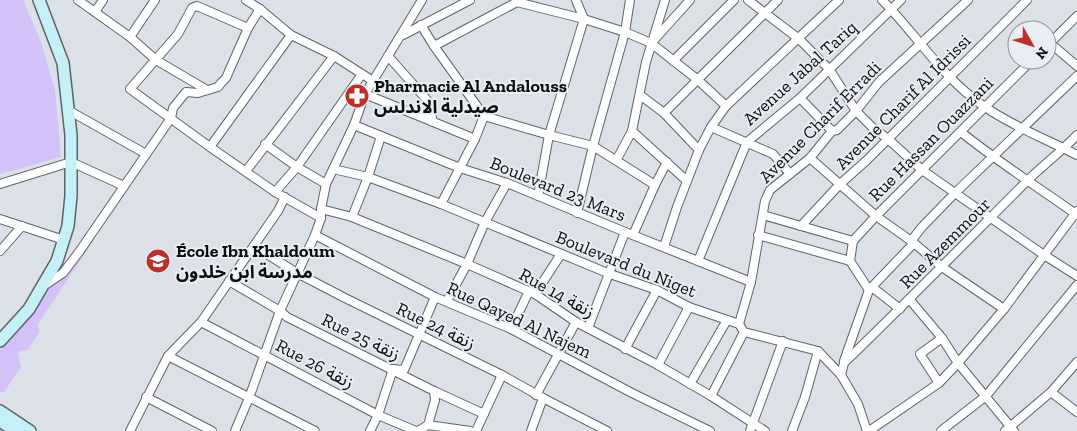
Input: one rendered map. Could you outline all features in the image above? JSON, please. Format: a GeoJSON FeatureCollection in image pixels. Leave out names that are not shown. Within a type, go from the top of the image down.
{"type":"FeatureCollection","features":[{"type":"Feature","properties":{"kind":"main road"},"geometry":{"type":"LineString","coordinates":[[0,341],[29,309],[56,261],[68,226],[71,196],[71,162],[63,63],[39,0]]}},
{"type":"Feature","properties":{"kind":"main road"},"geometry":{"type":"LineString","coordinates":[[0,411],[30,431]]}},
{"type":"Feature","properties":{"kind":"main road"},"geometry":{"type":"LineString","coordinates":[[0,421],[15,431]]}},
{"type":"Feature","properties":{"kind":"street"},"geometry":{"type":"LineString","coordinates":[[78,0],[130,37],[156,60],[207,90]]}},
{"type":"Feature","properties":{"kind":"street"},"geometry":{"type":"LineString","coordinates":[[95,12],[103,0]]}},
{"type":"Feature","properties":{"kind":"street"},"geometry":{"type":"LineString","coordinates":[[130,37],[155,0]]}},
{"type":"Feature","properties":{"kind":"street"},"geometry":{"type":"LineString","coordinates":[[246,0],[291,35],[334,56],[372,81]]}},
{"type":"Feature","properties":{"kind":"street"},"geometry":{"type":"LineString","coordinates":[[235,431],[249,398],[280,311],[315,235],[321,218],[326,184],[354,125],[365,94],[422,0]]}},
{"type":"Feature","properties":{"kind":"street"},"geometry":{"type":"LineString","coordinates":[[401,36],[470,0]]}},
{"type":"Feature","properties":{"kind":"street"},"geometry":{"type":"LineString","coordinates":[[538,196],[549,135],[584,19],[576,0]]}},
{"type":"Feature","properties":{"kind":"street"},"geometry":{"type":"LineString","coordinates":[[577,213],[625,32],[630,0]]}},
{"type":"Feature","properties":{"kind":"street"},"geometry":{"type":"LineString","coordinates":[[617,159],[632,130],[651,43],[665,0]]}},
{"type":"Feature","properties":{"kind":"street"},"geometry":{"type":"LineString","coordinates":[[651,43],[690,0]]}},
{"type":"Feature","properties":{"kind":"street"},"geometry":{"type":"LineString","coordinates":[[673,61],[734,0]]}},
{"type":"Feature","properties":{"kind":"street"},"geometry":{"type":"LineString","coordinates":[[748,0],[799,39],[829,69],[856,111],[922,170],[1077,276]]}},
{"type":"Feature","properties":{"kind":"street"},"geometry":{"type":"LineString","coordinates":[[664,113],[778,0]]}},
{"type":"Feature","properties":{"kind":"street"},"geometry":{"type":"LineString","coordinates":[[664,247],[687,181],[711,127],[726,106],[839,0]]}},
{"type":"Feature","properties":{"kind":"street"},"geometry":{"type":"LineString","coordinates":[[882,0],[950,77],[984,106],[1022,129],[1077,155]]}},
{"type":"Feature","properties":{"kind":"street","name":"Avenue Jabal Tariq"},"geometry":{"type":"LineString","coordinates":[[698,261],[747,142],[800,98],[901,0]]}},
{"type":"Feature","properties":{"kind":"street","name":"Avenue Charif Erradi"},"geometry":{"type":"LineString","coordinates":[[739,324],[751,282],[765,201],[770,190],[810,158],[832,131],[837,130],[856,111],[879,82],[968,0]]}},
{"type":"Feature","properties":{"kind":"street","name":"Avenue Charif Al Idrissi"},"geometry":{"type":"LineString","coordinates":[[801,226],[840,184],[1028,0]]}},
{"type":"Feature","properties":{"kind":"street"},"geometry":{"type":"LineString","coordinates":[[434,46],[516,1],[584,19],[625,32],[651,43],[698,80],[726,106]]}},
{"type":"Feature","properties":{"kind":"street"},"geometry":{"type":"LineString","coordinates":[[248,28],[197,6],[192,8],[178,34],[130,89],[210,148],[275,192],[321,218]]}},
{"type":"Feature","properties":{"kind":"street"},"geometry":{"type":"LineString","coordinates":[[42,287],[63,273],[171,118],[173,108],[186,92],[198,93],[218,87],[226,78],[248,28],[260,9]]}},
{"type":"Feature","properties":{"kind":"street"},"geometry":{"type":"LineString","coordinates":[[1057,35],[1077,16]]}},
{"type":"Feature","properties":{"kind":"street"},"geometry":{"type":"LineString","coordinates":[[421,25],[484,116],[594,146],[655,185]]}},
{"type":"Feature","properties":{"kind":"street"},"geometry":{"type":"LineString","coordinates":[[210,148],[291,35]]}},
{"type":"Feature","properties":{"kind":"street"},"geometry":{"type":"LineString","coordinates":[[1057,51],[1077,66]]}},
{"type":"Feature","properties":{"kind":"street"},"geometry":{"type":"LineString","coordinates":[[246,171],[334,56]]}},
{"type":"Feature","properties":{"kind":"street"},"geometry":{"type":"LineString","coordinates":[[388,56],[427,100],[433,122]]}},
{"type":"Feature","properties":{"kind":"street","name":"Rue Hassan Ouazzani"},"geometry":{"type":"LineString","coordinates":[[853,241],[1022,70]]}},
{"type":"Feature","properties":{"kind":"street"},"geometry":{"type":"LineString","coordinates":[[275,192],[297,167],[362,74]]}},
{"type":"Feature","properties":{"kind":"street"},"geometry":{"type":"LineString","coordinates":[[841,375],[871,288],[912,242],[922,227],[955,193],[1077,76]]}},
{"type":"Feature","properties":{"kind":"street"},"geometry":{"type":"LineString","coordinates":[[365,94],[475,138]]}},
{"type":"Feature","properties":{"kind":"street"},"geometry":{"type":"LineString","coordinates":[[640,95],[664,113],[700,150]]}},
{"type":"Feature","properties":{"kind":"street"},"geometry":{"type":"LineString","coordinates":[[800,98],[832,131]]}},
{"type":"Feature","properties":{"kind":"street"},"geometry":{"type":"LineString","coordinates":[[68,110],[146,154]]}},
{"type":"Feature","properties":{"kind":"street"},"geometry":{"type":"LineString","coordinates":[[441,204],[475,138],[484,116]]}},
{"type":"Feature","properties":{"kind":"street","name":"Boulevard 23 Mars"},"geometry":{"type":"LineString","coordinates":[[354,125],[460,168],[507,183],[751,282]]}},
{"type":"Feature","properties":{"kind":"street"},"geometry":{"type":"LineString","coordinates":[[711,127],[773,154],[790,174]]}},
{"type":"Feature","properties":{"kind":"street"},"geometry":{"type":"LineString","coordinates":[[632,130],[687,181]]}},
{"type":"Feature","properties":{"kind":"street"},"geometry":{"type":"LineString","coordinates":[[739,324],[744,332],[818,351],[841,375],[858,404],[868,431],[939,382],[958,363],[1004,309],[1076,213],[992,158],[961,132]]}},
{"type":"Feature","properties":{"kind":"street","name":"Rue Azemmour"},"geometry":{"type":"LineString","coordinates":[[844,363],[910,300],[1028,180],[1077,135]]}},
{"type":"Feature","properties":{"kind":"street"},"geometry":{"type":"LineString","coordinates":[[352,217],[368,177],[381,136]]}},
{"type":"Feature","properties":{"kind":"street"},"geometry":{"type":"LineString","coordinates":[[266,144],[297,167],[326,184]]}},
{"type":"Feature","properties":{"kind":"street"},"geometry":{"type":"LineString","coordinates":[[810,158],[876,216],[942,267],[1004,309]]}},
{"type":"Feature","properties":{"kind":"street"},"geometry":{"type":"LineString","coordinates":[[0,184],[71,162],[124,186]]}},
{"type":"Feature","properties":{"kind":"street"},"geometry":{"type":"LineString","coordinates":[[588,328],[629,234],[667,162]]}},
{"type":"Feature","properties":{"kind":"street","name":"Boulevard du Niget"},"geometry":{"type":"LineString","coordinates":[[333,169],[368,177],[441,204],[610,274],[656,290],[690,307],[739,324]]}},
{"type":"Feature","properties":{"kind":"street"},"geometry":{"type":"LineString","coordinates":[[447,301],[467,264],[485,222],[507,183]]}},
{"type":"Feature","properties":{"kind":"street"},"geometry":{"type":"LineString","coordinates":[[140,431],[131,429],[168,356],[201,322],[278,211],[285,197]]}},
{"type":"Feature","properties":{"kind":"street","name":"Rue 14 زنقة"},"geometry":{"type":"LineString","coordinates":[[321,209],[352,217],[532,293],[576,322],[658,365],[711,396],[751,427],[765,431]]}},
{"type":"Feature","properties":{"kind":"street"},"geometry":{"type":"LineString","coordinates":[[763,216],[853,241],[850,261]]}},
{"type":"Feature","properties":{"kind":"street"},"geometry":{"type":"LineString","coordinates":[[0,219],[64,240]]}},
{"type":"Feature","properties":{"kind":"street"},"geometry":{"type":"LineString","coordinates":[[0,251],[22,226]]}},
{"type":"Feature","properties":{"kind":"street","name":"Rue Qayed Al Najem"},"geometry":{"type":"LineString","coordinates":[[315,235],[435,297],[511,329],[700,429],[710,431]]}},
{"type":"Feature","properties":{"kind":"street"},"geometry":{"type":"LineString","coordinates":[[758,235],[850,261],[871,288],[900,309]]}},
{"type":"Feature","properties":{"kind":"street","name":"Rue 24 زنقة"},"geometry":{"type":"LineString","coordinates":[[254,246],[297,273],[502,375],[539,397],[607,431]]}},
{"type":"Feature","properties":{"kind":"street"},"geometry":{"type":"LineString","coordinates":[[511,329],[532,293],[561,254]]}},
{"type":"Feature","properties":{"kind":"street","name":"Rue 25 زنقة"},"geometry":{"type":"LineString","coordinates":[[229,282],[280,311],[286,317],[484,414]]}},
{"type":"Feature","properties":{"kind":"street"},"geometry":{"type":"LineString","coordinates":[[941,431],[986,396],[1077,285]]}},
{"type":"Feature","properties":{"kind":"street"},"geometry":{"type":"LineString","coordinates":[[626,349],[656,290]]}},
{"type":"Feature","properties":{"kind":"street"},"geometry":{"type":"LineString","coordinates":[[370,431],[378,415],[393,369],[404,370],[435,297]]}},
{"type":"Feature","properties":{"kind":"street"},"geometry":{"type":"LineString","coordinates":[[910,300],[942,338],[958,363],[986,396],[1010,429],[1051,392],[1077,362]]}},
{"type":"Feature","properties":{"kind":"street"},"geometry":{"type":"LineString","coordinates":[[658,365],[690,307]]}},
{"type":"Feature","properties":{"kind":"street"},"geometry":{"type":"LineString","coordinates":[[690,384],[727,320]]}},
{"type":"Feature","properties":{"kind":"street","name":"Rue 26 زنقة"},"geometry":{"type":"LineString","coordinates":[[201,322],[378,415],[417,431]]}},
{"type":"Feature","properties":{"kind":"street"},"geometry":{"type":"LineString","coordinates":[[531,431],[539,397],[576,322]]}},
{"type":"Feature","properties":{"kind":"street"},"geometry":{"type":"LineString","coordinates":[[711,396],[744,332]]}},
{"type":"Feature","properties":{"kind":"street"},"geometry":{"type":"LineString","coordinates":[[939,382],[920,354],[942,338]]}},
{"type":"Feature","properties":{"kind":"street"},"geometry":{"type":"LineString","coordinates":[[751,427],[783,341]]}},
{"type":"Feature","properties":{"kind":"street"},"geometry":{"type":"LineString","coordinates":[[792,431],[805,397],[818,351]]}},
{"type":"Feature","properties":{"kind":"street"},"geometry":{"type":"LineString","coordinates":[[168,356],[315,431]]}},
{"type":"Feature","properties":{"kind":"street"},"geometry":{"type":"LineString","coordinates":[[476,431],[502,375]]}},
{"type":"Feature","properties":{"kind":"street"},"geometry":{"type":"LineString","coordinates":[[428,425],[435,400],[434,391]]}},
{"type":"Feature","properties":{"kind":"street"},"geometry":{"type":"LineString","coordinates":[[1051,392],[1077,412]]}},
{"type":"Feature","properties":{"kind":"street"},"geometry":{"type":"LineString","coordinates":[[146,397],[212,431]]}},
{"type":"Feature","properties":{"kind":"street"},"geometry":{"type":"LineString","coordinates":[[417,431],[428,425],[470,431]]}},
{"type":"Feature","properties":{"kind":"shaded area"},"geometry":{"type":"Polygon","coordinates":[[[0,0],[23,0],[41,42],[55,90],[61,157],[0,174],[0,0]]]}},
{"type":"Feature","properties":{"kind":"shaded area"},"geometry":{"type":"Polygon","coordinates":[[[94,240],[38,324],[39,332],[28,350],[18,352],[21,367],[4,392],[0,392],[0,350],[18,330],[43,293],[65,277],[94,240]]]}},
{"type":"Feature","properties":{"kind":"place","name":"Pharmacie Al Andalouss صيدلية الاندلس"},"geometry":{"type":"Point","coordinates":[357,96]}},
{"type":"Feature","properties":{"kind":"place","name":"École Ibn Khaldoum مدرسة ابن خلدون"},"geometry":{"type":"Point","coordinates":[158,261]}}]}
